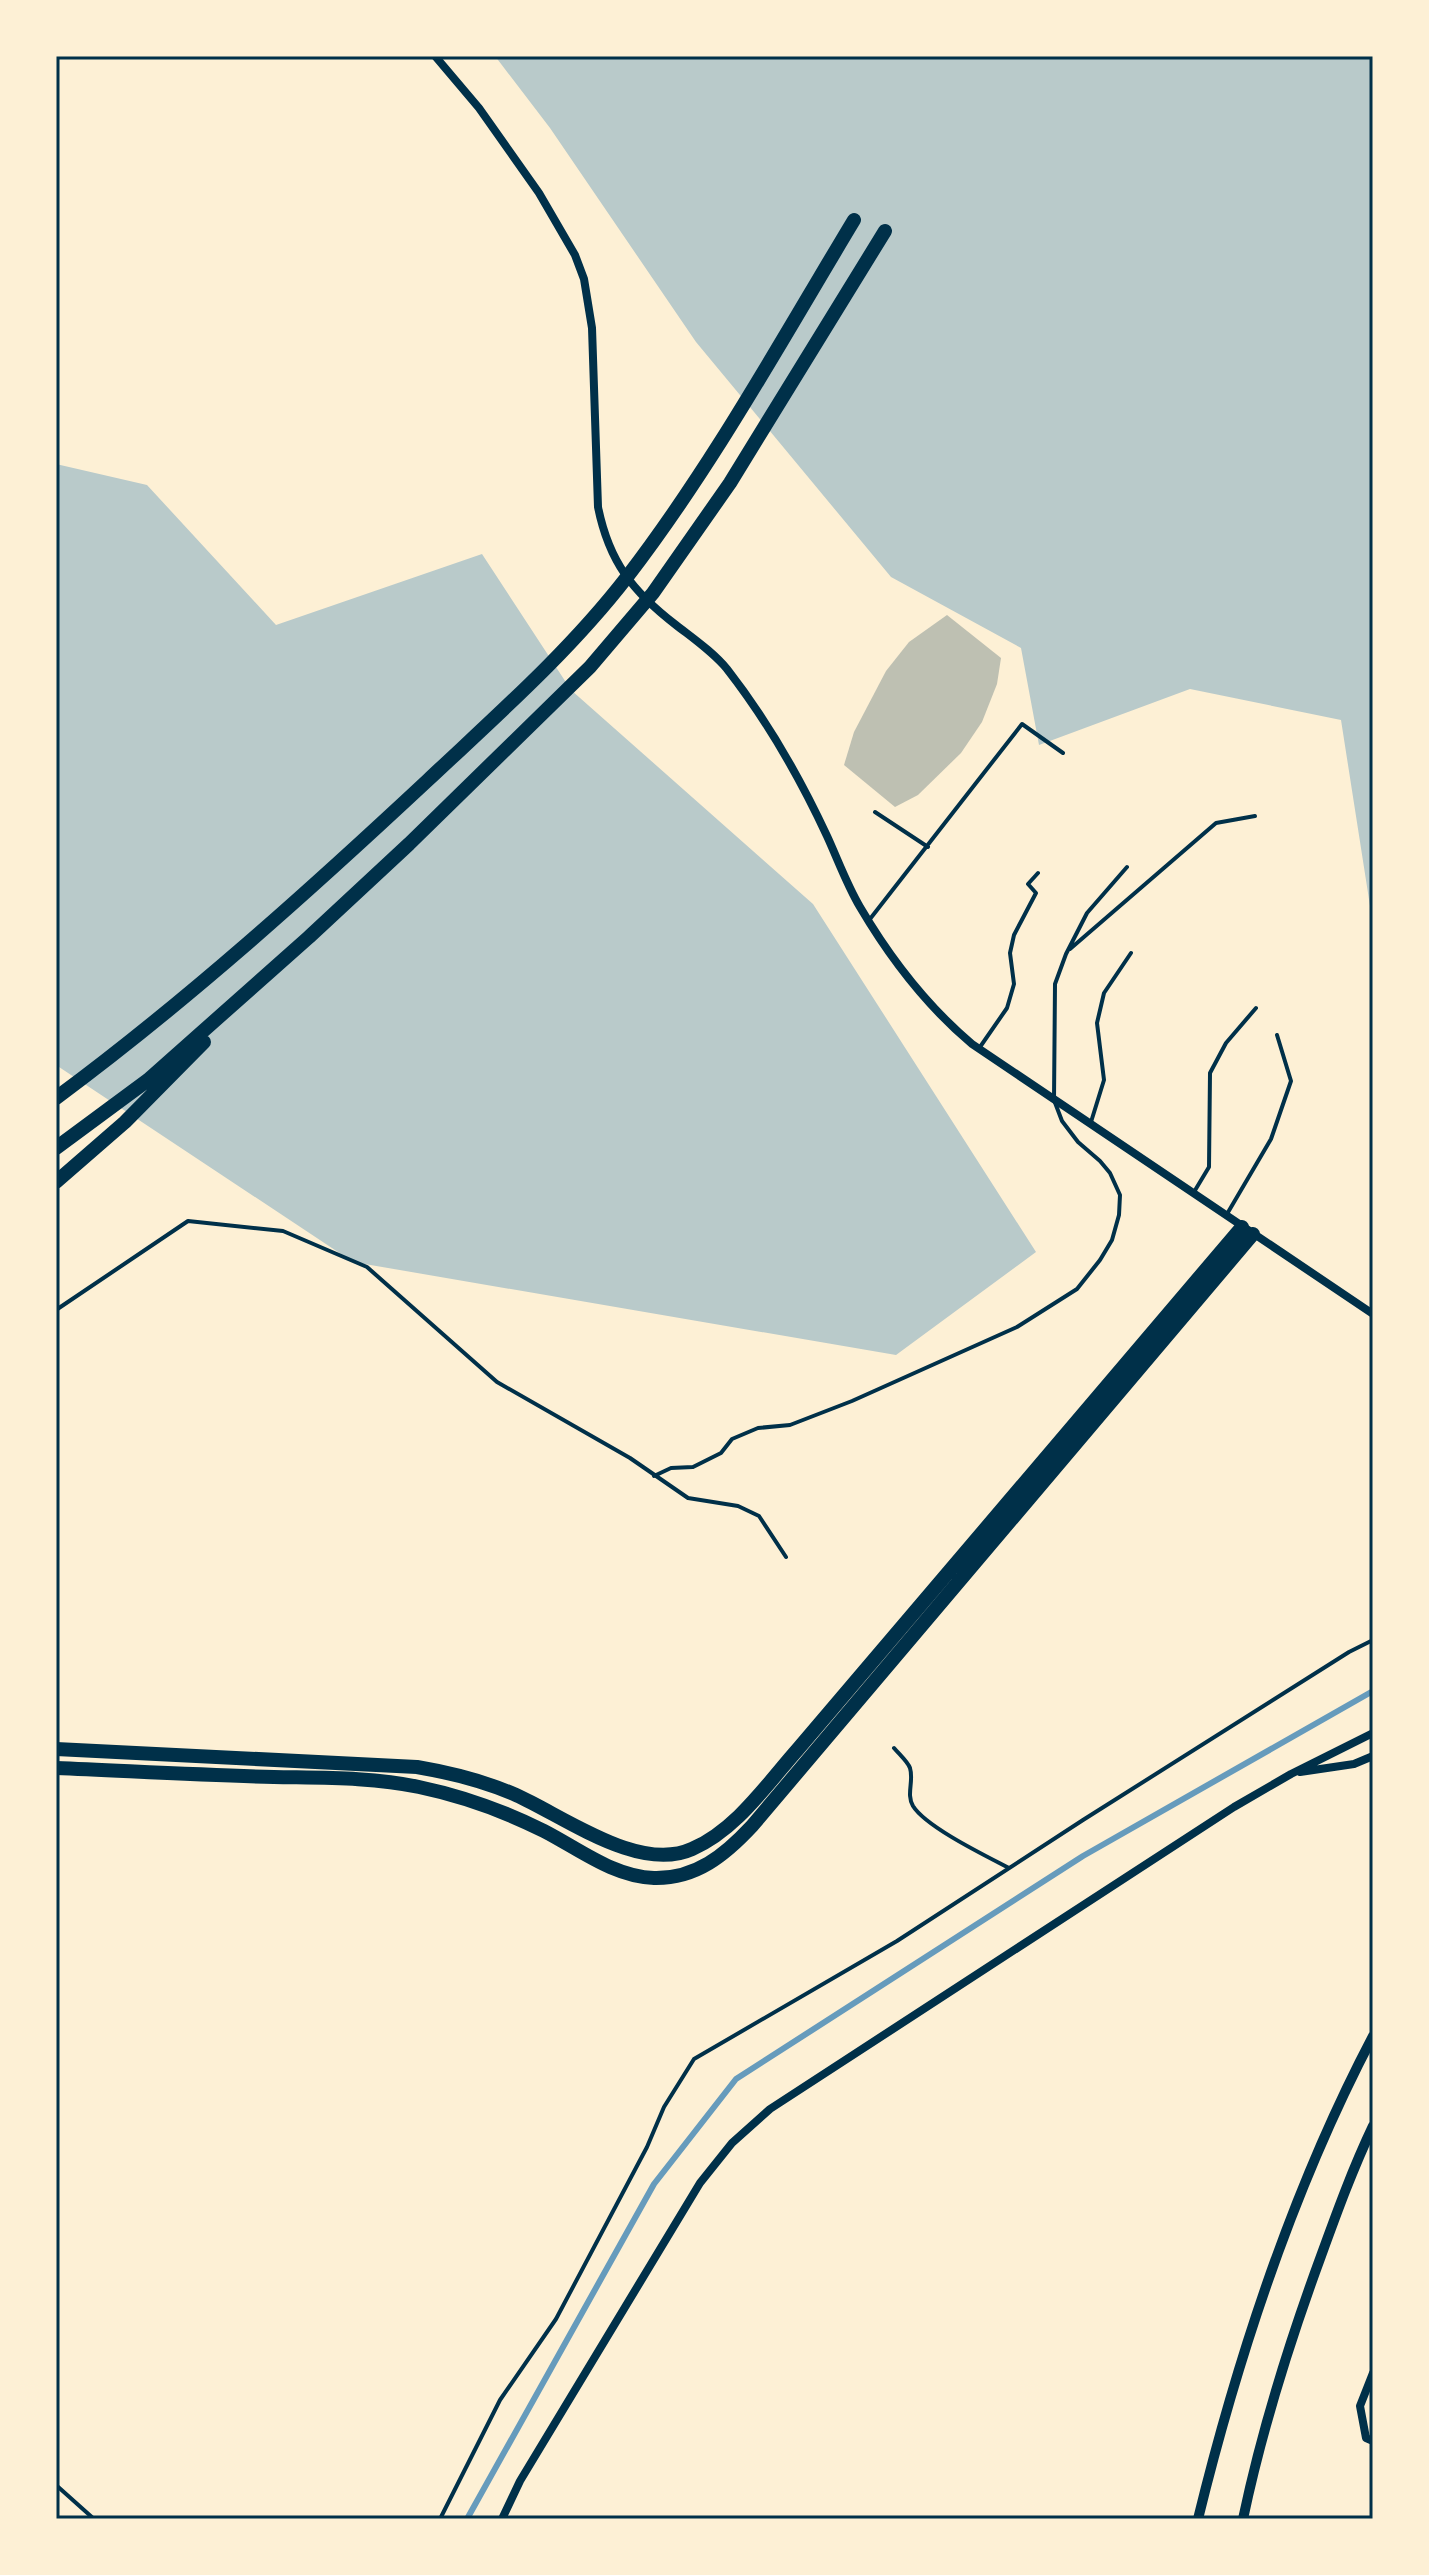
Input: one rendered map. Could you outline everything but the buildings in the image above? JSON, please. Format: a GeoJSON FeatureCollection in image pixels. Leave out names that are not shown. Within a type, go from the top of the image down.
{"type":"FeatureCollection","features":[{"type":"Feature","properties":{"kind":"highway"},"geometry":{"type":"LineString","coordinates":[[56,1098],[139,1034],[288,908],[571,643],[626,578],[718,446],[854,220]]}},
{"type":"Feature","properties":{"kind":"highway"},"geometry":{"type":"LineString","coordinates":[[56,1148],[148,1080],[288,956],[409,844],[590,667],[653,593],[730,483],[885,231]]}},
{"type":"Feature","properties":{"kind":"highway"},"geometry":{"type":"LineString","coordinates":[[56,1182],[125,1122],[288,956]]}},
{"type":"Feature","properties":{"kind":"highway"},"geometry":{"type":"LineString","coordinates":[[56,1749],[417,1767],[463,1775],[517,1796],[637,1853],[664,1857],[692,1850],[729,1826],[1248,1231]]}},
{"type":"Feature","properties":{"kind":"highway"},"geometry":{"type":"LineString","coordinates":[[56,1768],[363,1780],[416,1786],[459,1796],[504,1813],[619,1871],[638,1877],[685,1875],[711,1863],[752,1826],[1248,1231]]}},
{"type":"Feature","properties":{"kind":"street"},"geometry":{"type":"LineString","coordinates":[[435,56],[479,108],[539,193],[575,255],[584,279],[592,328],[598,507],[603,531],[619,568],[643,597],[704,646],[741,687],[802,788],[869,921],[912,983],[953,1028],[979,1049],[1373,1314]]}},
{"type":"Feature","properties":{"kind":"street"},"geometry":{"type":"LineString","coordinates":[[502,2519],[520,2481],[700,2183],[732,2143],[782,2101],[1159,1855],[1291,1774],[1373,1733]]}},
{"type":"Feature","properties":{"kind":"street"},"geometry":{"type":"LineString","coordinates":[[1291,1774],[1354,1764],[1373,1756]]}},
{"type":"Feature","properties":{"kind":"street"},"geometry":{"type":"LineString","coordinates":[[1198,2519],[1222,2424],[1292,2211],[1373,2036]]}},
{"type":"Feature","properties":{"kind":"street"},"geometry":{"type":"LineString","coordinates":[[1243,2519],[1257,2454],[1289,2342],[1373,2126]]}},
{"type":"Feature","properties":{"kind":"street"},"geometry":{"type":"LineString","coordinates":[[1369,2440],[1360,2406],[1373,2373]]}},
{"type":"Feature","properties":{"kind":"lane"},"geometry":{"type":"LineString","coordinates":[[869,921],[1022,724],[1063,753]]}},
{"type":"Feature","properties":{"kind":"lane"},"geometry":{"type":"LineString","coordinates":[[875,812],[928,847]]}},
{"type":"Feature","properties":{"kind":"lane"},"geometry":{"type":"LineString","coordinates":[[1066,954],[1111,911],[1216,823],[1255,816]]}},
{"type":"Feature","properties":{"kind":"lane"},"geometry":{"type":"LineString","coordinates":[[654,1476],[671,1468],[693,1467],[721,1453],[732,1439],[758,1428],[790,1425],[852,1401],[1017,1327],[1077,1289],[1112,1240],[1119,1215],[1120,1195],[1110,1173],[1078,1142],[1062,1121],[1054,1100],[1055,984],[1087,913],[1127,867]]}},
{"type":"Feature","properties":{"kind":"lane"},"geometry":{"type":"LineString","coordinates":[[979,1049],[1007,1008],[1014,984],[1010,953],[1014,935],[1036,893],[1028,884],[1038,873]]}},
{"type":"Feature","properties":{"kind":"lane"},"geometry":{"type":"LineString","coordinates":[[1090,1124],[1104,1080],[1097,1023],[1104,993],[1131,953]]}},
{"type":"Feature","properties":{"kind":"lane"},"geometry":{"type":"LineString","coordinates":[[1193,1194],[1209,1167],[1210,1073],[1226,1043],[1256,1008]]}},
{"type":"Feature","properties":{"kind":"lane"},"geometry":{"type":"LineString","coordinates":[[1226,1216],[1271,1139],[1291,1081],[1277,1035]]}},
{"type":"Feature","properties":{"kind":"lane"},"geometry":{"type":"LineString","coordinates":[[56,1310],[188,1221],[283,1231],[367,1267],[497,1382],[630,1458],[688,1498],[738,1506],[759,1516],[786,1557]]}},
{"type":"Feature","properties":{"kind":"lane"},"geometry":{"type":"LineString","coordinates":[[440,2519],[500,2400],[556,2319],[647,2147],[664,2107],[694,2059],[897,1941],[1349,1652],[1373,1640]]}},
{"type":"Feature","properties":{"kind":"lane"},"geometry":{"type":"LineString","coordinates":[[894,1748],[910,1768],[910,1795],[914,1807],[925,1818],[972,1849],[1009,1868]]}},
{"type":"Feature","properties":{"kind":"lane"},"geometry":{"type":"LineString","coordinates":[[56,2485],[94,2519]]}},
{"type":"Feature","properties":{"kind":"shaded area"},"geometry":{"type":"Polygon","coordinates":[[[495,56],[1373,56],[1373,925],[1341,720],[1190,689],[1039,745],[1021,648],[891,577],[696,342],[550,128],[495,56]]]}},
{"type":"Feature","properties":{"kind":"shaded area"},"geometry":{"type":"Polygon","coordinates":[[[56,464],[147,485],[276,625],[482,554],[571,690],[813,904],[1036,1252],[896,1355],[353,1262],[56,1065],[56,464]]]}},
{"type":"Feature","properties":{"kind":"waterway"},"geometry":{"type":"LineString","coordinates":[[467,2519],[654,2184],[736,2079],[1083,1856],[1373,1691]]}}]}
